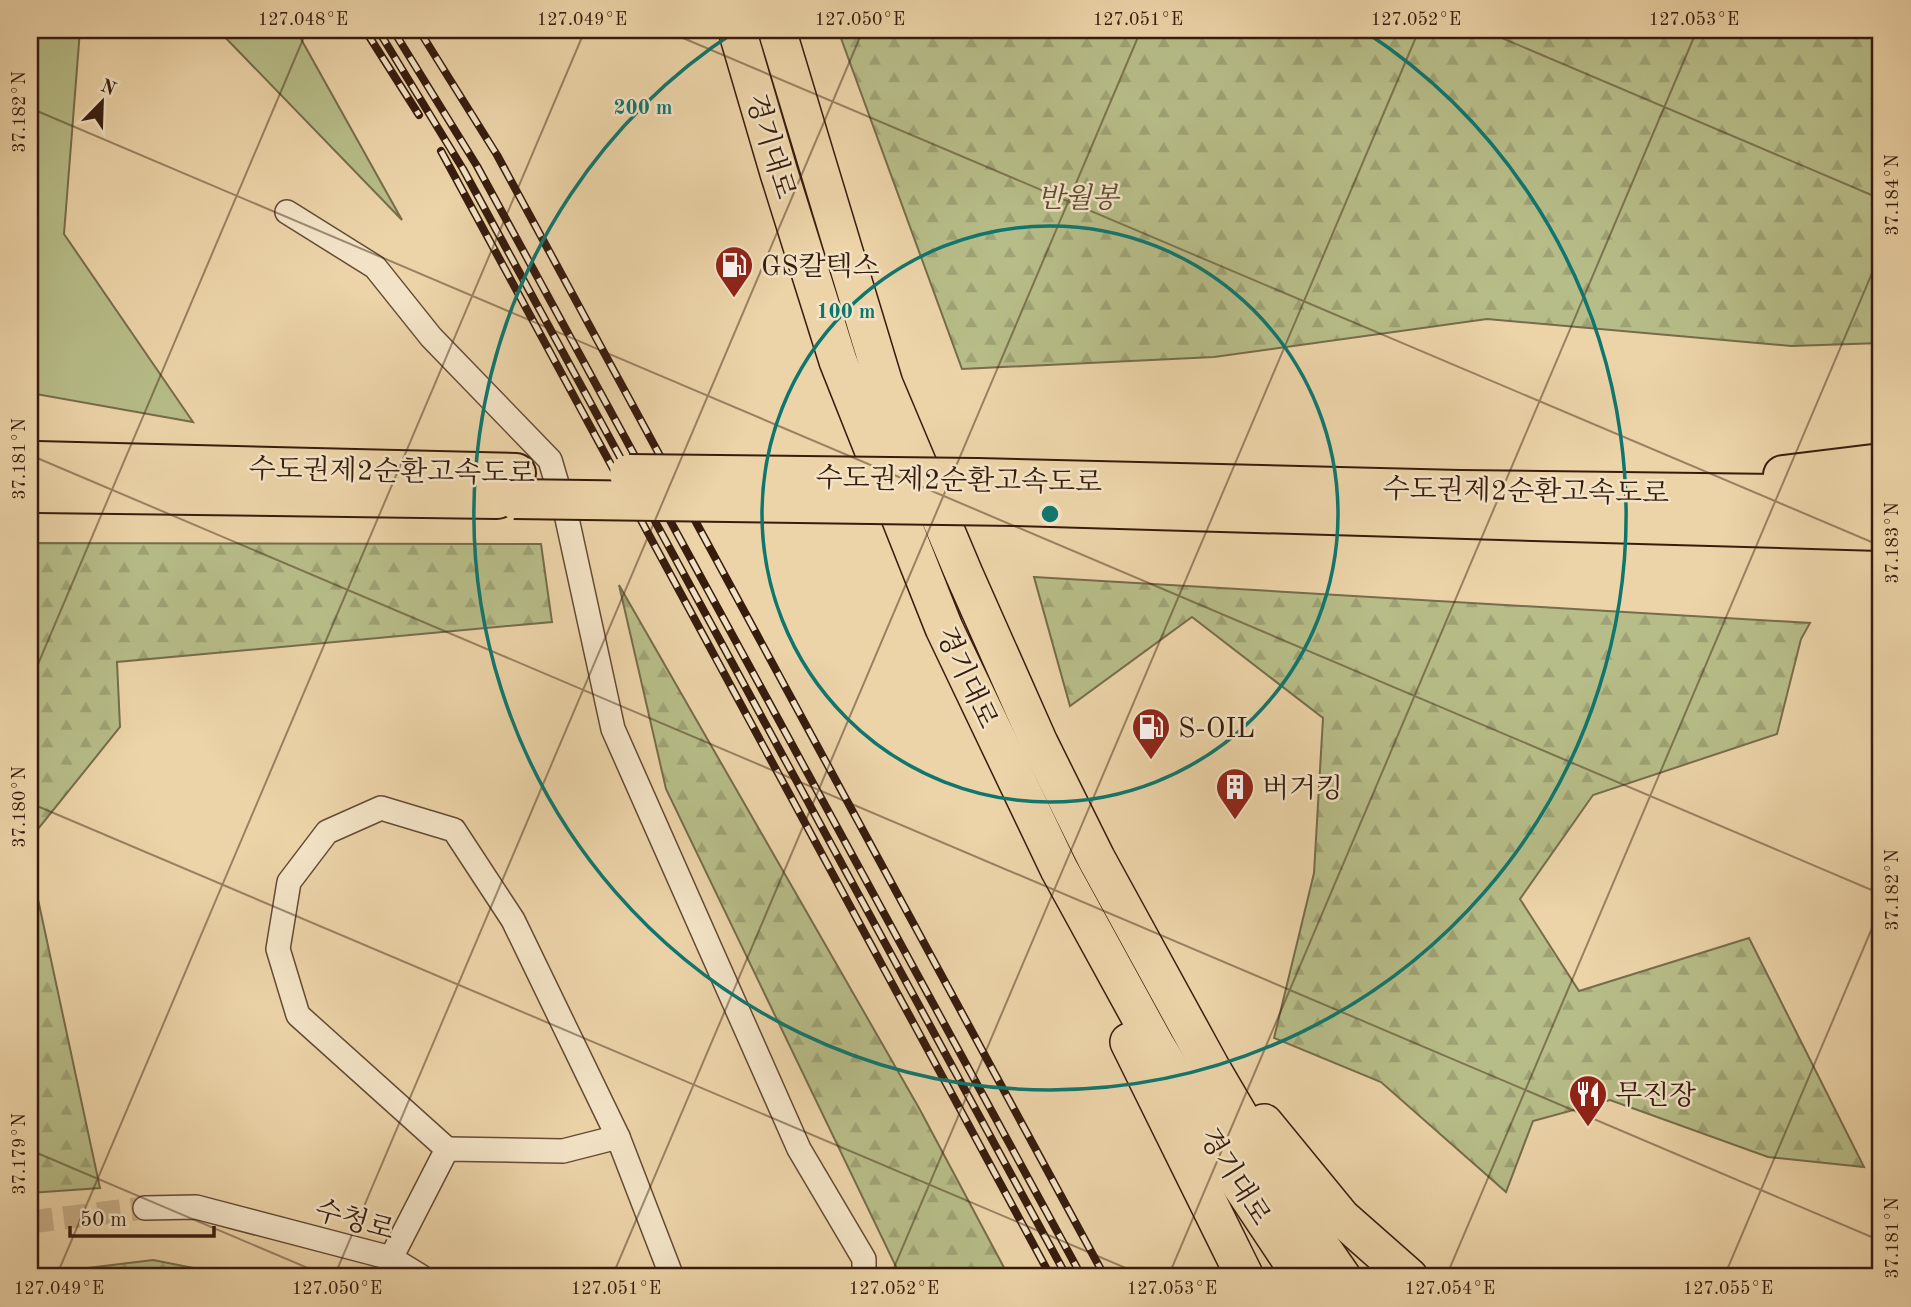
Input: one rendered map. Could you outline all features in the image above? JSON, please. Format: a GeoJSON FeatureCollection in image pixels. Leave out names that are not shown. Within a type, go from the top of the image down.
{"type":"FeatureCollection","features":[{"type":"Feature","properties":{"kind":"highway"},"geometry":{"type":"LineString","coordinates":[[1356,487],[1467,481],[1724,481],[1881,463]]}},
{"type":"Feature","properties":{"kind":"highway","name":"수도권제2순환고속도로"},"geometry":{"type":"LineString","coordinates":[[37,477],[515,486],[1015,506],[1881,531]]}},
{"type":"Feature","properties":{"kind":"highway","name":"수도권제2순환고속도로"},"geometry":{"type":"LineString","coordinates":[[515,486],[977,478],[1881,498]]}},
{"type":"Feature","properties":{"kind":"main road","name":"경기대로"},"geometry":{"type":"LineString","coordinates":[[737,30],[843,374],[944,628],[1059,869],[1095,936],[1206,1129],[1301,1277]]}},
{"type":"Feature","properties":{"kind":"main road","name":"경기대로"},"geometry":{"type":"LineString","coordinates":[[777,30],[884,384],[1039,743],[1096,859],[1227,1095],[1288,1199],[1342,1277]]}},
{"type":"Feature","properties":{"kind":"main road"},"geometry":{"type":"LineString","coordinates":[[1095,936],[1101,984],[1245,1277]]}},
{"type":"Feature","properties":{"kind":"main road"},"geometry":{"type":"LineString","coordinates":[[1227,1095],[1264,1122],[1341,1217],[1409,1277]]}},
{"type":"Feature","properties":{"kind":"street"},"geometry":{"type":"LineString","coordinates":[[287,212],[375,267],[431,337],[550,460],[566,514],[613,729],[799,1149],[864,1259],[864,1277]]}},
{"type":"Feature","properties":{"kind":"street"},"geometry":{"type":"LineString","coordinates":[[618,1137],[564,1152],[447,1149],[298,1015],[278,949],[289,882],[327,832],[381,808],[454,830],[513,920],[618,1137],[672,1277]]}},
{"type":"Feature","properties":{"kind":"street"},"geometry":{"type":"LineString","coordinates":[[391,1258],[447,1149]]}},
{"type":"Feature","properties":{"kind":"street","name":"수청로"},"geometry":{"type":"LineString","coordinates":[[145,1208],[196,1207],[391,1258],[422,1277]]}},
{"type":"Feature","properties":{"kind":"green space"},"geometry":{"type":"Polygon","coordinates":[[[30,30],[80,30],[64,234],[193,422],[30,393],[30,30]]]}},
{"type":"Feature","properties":{"kind":"green space"},"geometry":{"type":"Polygon","coordinates":[[[218,30],[296,30],[402,220],[218,30]]]}},
{"type":"Feature","properties":{"kind":"green space","name":"반월봉"},"geometry":{"type":"Polygon","coordinates":[[[838,30],[1881,30],[1881,343],[1791,346],[1487,319],[1214,357],[962,369],[838,30]]]}},
{"type":"Feature","properties":{"kind":"green space"},"geometry":{"type":"Polygon","coordinates":[[[30,543],[541,544],[552,622],[117,662],[120,727],[30,839],[30,543]]]}},
{"type":"Feature","properties":{"kind":"green space"},"geometry":{"type":"Polygon","coordinates":[[[1034,577],[1810,623],[1801,639],[1777,734],[1593,795],[1520,899],[1579,991],[1749,938],[1864,1167],[1768,1157],[1610,1100],[1533,1121],[1506,1192],[1381,1082],[1274,1038],[1314,873],[1323,718],[1192,617],[1070,706],[1034,577]]]}},
{"type":"Feature","properties":{"kind":"green space"},"geometry":{"type":"Polygon","coordinates":[[[619,585],[919,1108],[1009,1277],[901,1277],[666,789],[619,585]]]}},
{"type":"Feature","properties":{"kind":"green space"},"geometry":{"type":"Polygon","coordinates":[[[30,862],[100,1188],[30,1193],[30,862]]]}},
{"type":"Feature","properties":{"kind":"green space"},"geometry":{"type":"Polygon","coordinates":[[[153,1260],[239,1277],[30,1277],[30,1275],[153,1260]]]}},
{"type":"Feature","properties":{"kind":"tunnel"},"geometry":{"type":"LineString","coordinates":[[30,1222],[145,1208]]}},
{"type":"Feature","properties":{"kind":"railway"},"geometry":{"type":"LineString","coordinates":[[365,30],[419,115]]}},
{"type":"Feature","properties":{"kind":"railway"},"geometry":{"type":"LineString","coordinates":[[378,30],[463,169],[1067,1277]]}},
{"type":"Feature","properties":{"kind":"railway"},"geometry":{"type":"LineString","coordinates":[[393,30],[477,166],[1082,1277]]}},
{"type":"Feature","properties":{"kind":"railway"},"geometry":{"type":"LineString","coordinates":[[419,30],[497,155],[1105,1277]]}},
{"type":"Feature","properties":{"kind":"railway"},"geometry":{"type":"LineString","coordinates":[[441,151],[1051,1277]]}},
{"type":"Feature","properties":{"kind":"place","name":"GS칼텍스"},"geometry":{"type":"Point","coordinates":[734,299]}},
{"type":"Feature","properties":{"kind":"place","name":"S-OIL"},"geometry":{"type":"Point","coordinates":[1151,761]}},
{"type":"Feature","properties":{"kind":"place","name":"버거킹"},"geometry":{"type":"Point","coordinates":[1235,821]}},
{"type":"Feature","properties":{"kind":"place","name":"무진장"},"geometry":{"type":"Point","coordinates":[1588,1128]}}]}
